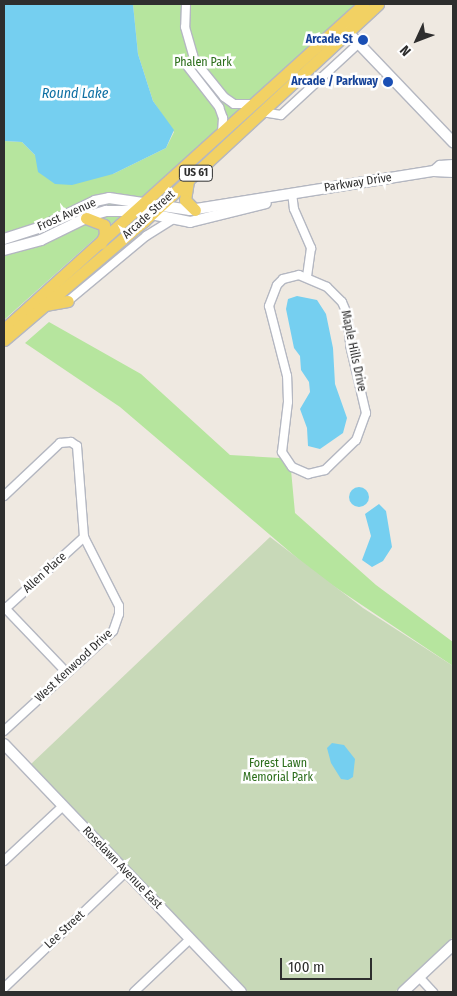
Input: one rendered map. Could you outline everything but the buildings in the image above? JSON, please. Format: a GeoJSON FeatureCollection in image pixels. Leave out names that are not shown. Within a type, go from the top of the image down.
{"type":"FeatureCollection","features":[{"type":"Feature","properties":{"kind":"main road","name":"Arcade Street"},"geometry":{"type":"LineString","coordinates":[[345,29],[364,4]]}},
{"type":"Feature","properties":{"kind":"main road","name":"Arcade Street"},"geometry":{"type":"LineString","coordinates":[[4,330],[39,306],[150,215],[189,180],[258,108],[345,29],[378,4]]}},
{"type":"Feature","properties":{"kind":"main road","name":"Arcade Street"},"geometry":{"type":"LineString","coordinates":[[4,340],[101,242],[221,135],[258,108]]}},
{"type":"Feature","properties":{"kind":"main road"},"geometry":{"type":"LineString","coordinates":[[189,180],[185,200],[195,210]]}},
{"type":"Feature","properties":{"kind":"main road"},"geometry":{"type":"LineString","coordinates":[[86,218],[104,225],[105,234],[101,242]]}},
{"type":"Feature","properties":{"kind":"main road"},"geometry":{"type":"LineString","coordinates":[[39,306],[68,301]]}},
{"type":"Feature","properties":{"kind":"street"},"geometry":{"type":"LineString","coordinates":[[186,4],[185,27],[195,61],[221,94],[234,104],[258,108],[281,115],[359,43]]}},
{"type":"Feature","properties":{"kind":"street"},"geometry":{"type":"LineString","coordinates":[[345,29],[449,138],[453,146]]}},
{"type":"Feature","properties":{"kind":"street"},"geometry":{"type":"LineString","coordinates":[[195,61],[188,67],[214,100],[223,118],[221,135]]}},
{"type":"Feature","properties":{"kind":"street"},"geometry":{"type":"LineString","coordinates":[[206,90],[213,84]]}},
{"type":"Feature","properties":{"kind":"street"},"geometry":{"type":"LineString","coordinates":[[214,100],[221,94]]}},
{"type":"Feature","properties":{"kind":"street","name":"Parkway Drive"},"geometry":{"type":"LineString","coordinates":[[434,171],[440,166],[453,165]]}},
{"type":"Feature","properties":{"kind":"street","name":"Parkway Drive"},"geometry":{"type":"LineString","coordinates":[[160,206],[195,210],[434,171],[453,172]]}},
{"type":"Feature","properties":{"kind":"street"},"geometry":{"type":"LineString","coordinates":[[287,194],[311,248],[308,276]]}},
{"type":"Feature","properties":{"kind":"street","name":"Parkway Drive"},"geometry":{"type":"LineString","coordinates":[[150,215],[172,220],[208,218],[276,201],[287,194]]}},
{"type":"Feature","properties":{"kind":"street","name":"Frost Avenue"},"geometry":{"type":"LineString","coordinates":[[4,239],[42,227],[95,201],[109,198],[146,202],[160,206]]}},
{"type":"Feature","properties":{"kind":"street","name":"Frost Avenue"},"geometry":{"type":"LineString","coordinates":[[4,250],[41,240],[86,218],[106,211],[136,211],[150,215]]}},
{"type":"Feature","properties":{"kind":"street"},"geometry":{"type":"LineString","coordinates":[[68,301],[146,236],[172,220]]}},
{"type":"Feature","properties":{"kind":"street","name":"Maple Hills Drive"},"geometry":{"type":"LineString","coordinates":[[308,276],[334,293],[347,314],[350,345],[366,413],[356,440],[325,470],[308,474],[292,467],[282,452],[288,402],[287,376],[269,306],[273,291],[283,279],[308,276]]}},
{"type":"Feature","properties":{"kind":"street"},"geometry":{"type":"LineString","coordinates":[[4,496],[60,443],[73,443],[80,454],[84,538]]}},
{"type":"Feature","properties":{"kind":"street","name":"Allen Place"},"geometry":{"type":"LineString","coordinates":[[5,608],[84,538]]}},
{"type":"Feature","properties":{"kind":"street","name":"West Kenwood Drive"},"geometry":{"type":"LineString","coordinates":[[4,732],[113,631],[120,614],[120,606],[84,538]]}},
{"type":"Feature","properties":{"kind":"street"},"geometry":{"type":"LineString","coordinates":[[5,608],[67,674]]}},
{"type":"Feature","properties":{"kind":"street","name":"Roselawn Avenue East"},"geometry":{"type":"LineString","coordinates":[[4,744],[240,992]]}},
{"type":"Feature","properties":{"kind":"street"},"geometry":{"type":"LineString","coordinates":[[4,861],[62,806]]}},
{"type":"Feature","properties":{"kind":"street","name":"Lee Street"},"geometry":{"type":"LineString","coordinates":[[4,988],[126,872]]}},
{"type":"Feature","properties":{"kind":"street"},"geometry":{"type":"LineString","coordinates":[[134,992],[190,939]]}},
{"type":"Feature","properties":{"kind":"street"},"geometry":{"type":"LineString","coordinates":[[403,992],[453,945]]}},
{"type":"Feature","properties":{"kind":"street"},"geometry":{"type":"LineString","coordinates":[[419,977],[433,992]]}},
{"type":"Feature","properties":{"kind":"green space","name":"Phalen Park"},"geometry":{"type":"Polygon","coordinates":[[[133,4],[357,4],[4,320],[4,141],[22,142],[35,155],[113,174],[166,148],[174,132],[153,101],[138,54],[133,4]]]}},
{"type":"Feature","properties":{"kind":"green space"},"geometry":{"type":"Polygon","coordinates":[[[49,322],[141,374],[230,455],[280,458],[291,470],[295,513],[376,585],[453,642],[453,666],[317,575],[120,407],[25,343],[49,322]]]}},
{"type":"Feature","properties":{"kind":"green space","name":"Forest Lawn Memorial Park"},"geometry":{"type":"Polygon","coordinates":[[[270,537],[363,608],[453,666],[453,937],[395,992],[246,992],[30,765],[270,537]]]}},
{"type":"Feature","properties":{"kind":"water","name":"Round Lake"},"geometry":{"type":"Polygon","coordinates":[[[4,4],[133,4],[138,54],[153,101],[174,130],[166,148],[113,174],[72,185],[55,184],[38,172],[35,155],[22,142],[4,141],[4,4]]]}},
{"type":"Feature","properties":{"kind":"water"},"geometry":{"type":"Polygon","coordinates":[[[297,296],[317,300],[326,314],[333,348],[335,384],[347,418],[343,433],[320,449],[308,446],[307,428],[300,409],[310,392],[309,382],[301,370],[300,356],[294,348],[286,309],[288,299],[297,296]]]}},
{"type":"Feature","properties":{"kind":"water"},"geometry":{"type":"Polygon","coordinates":[[[359,487],[366,490],[369,497],[366,504],[359,507],[352,504],[349,497],[352,490],[359,487]]]}},
{"type":"Feature","properties":{"kind":"water"},"geometry":{"type":"Polygon","coordinates":[[[379,504],[386,511],[392,547],[383,561],[372,567],[362,560],[371,536],[365,514],[379,504]]]}},
{"type":"Feature","properties":{"kind":"water"},"geometry":{"type":"Polygon","coordinates":[[[332,743],[344,745],[355,759],[353,777],[348,780],[341,779],[331,763],[327,748],[332,743]]]}},
{"type":"Feature","properties":{"kind":"place","name":"Arcade St"},"geometry":{"type":"Point","coordinates":[363,40]}},
{"type":"Feature","properties":{"kind":"place","name":"Arcade / Parkway"},"geometry":{"type":"Point","coordinates":[388,82]}}]}
